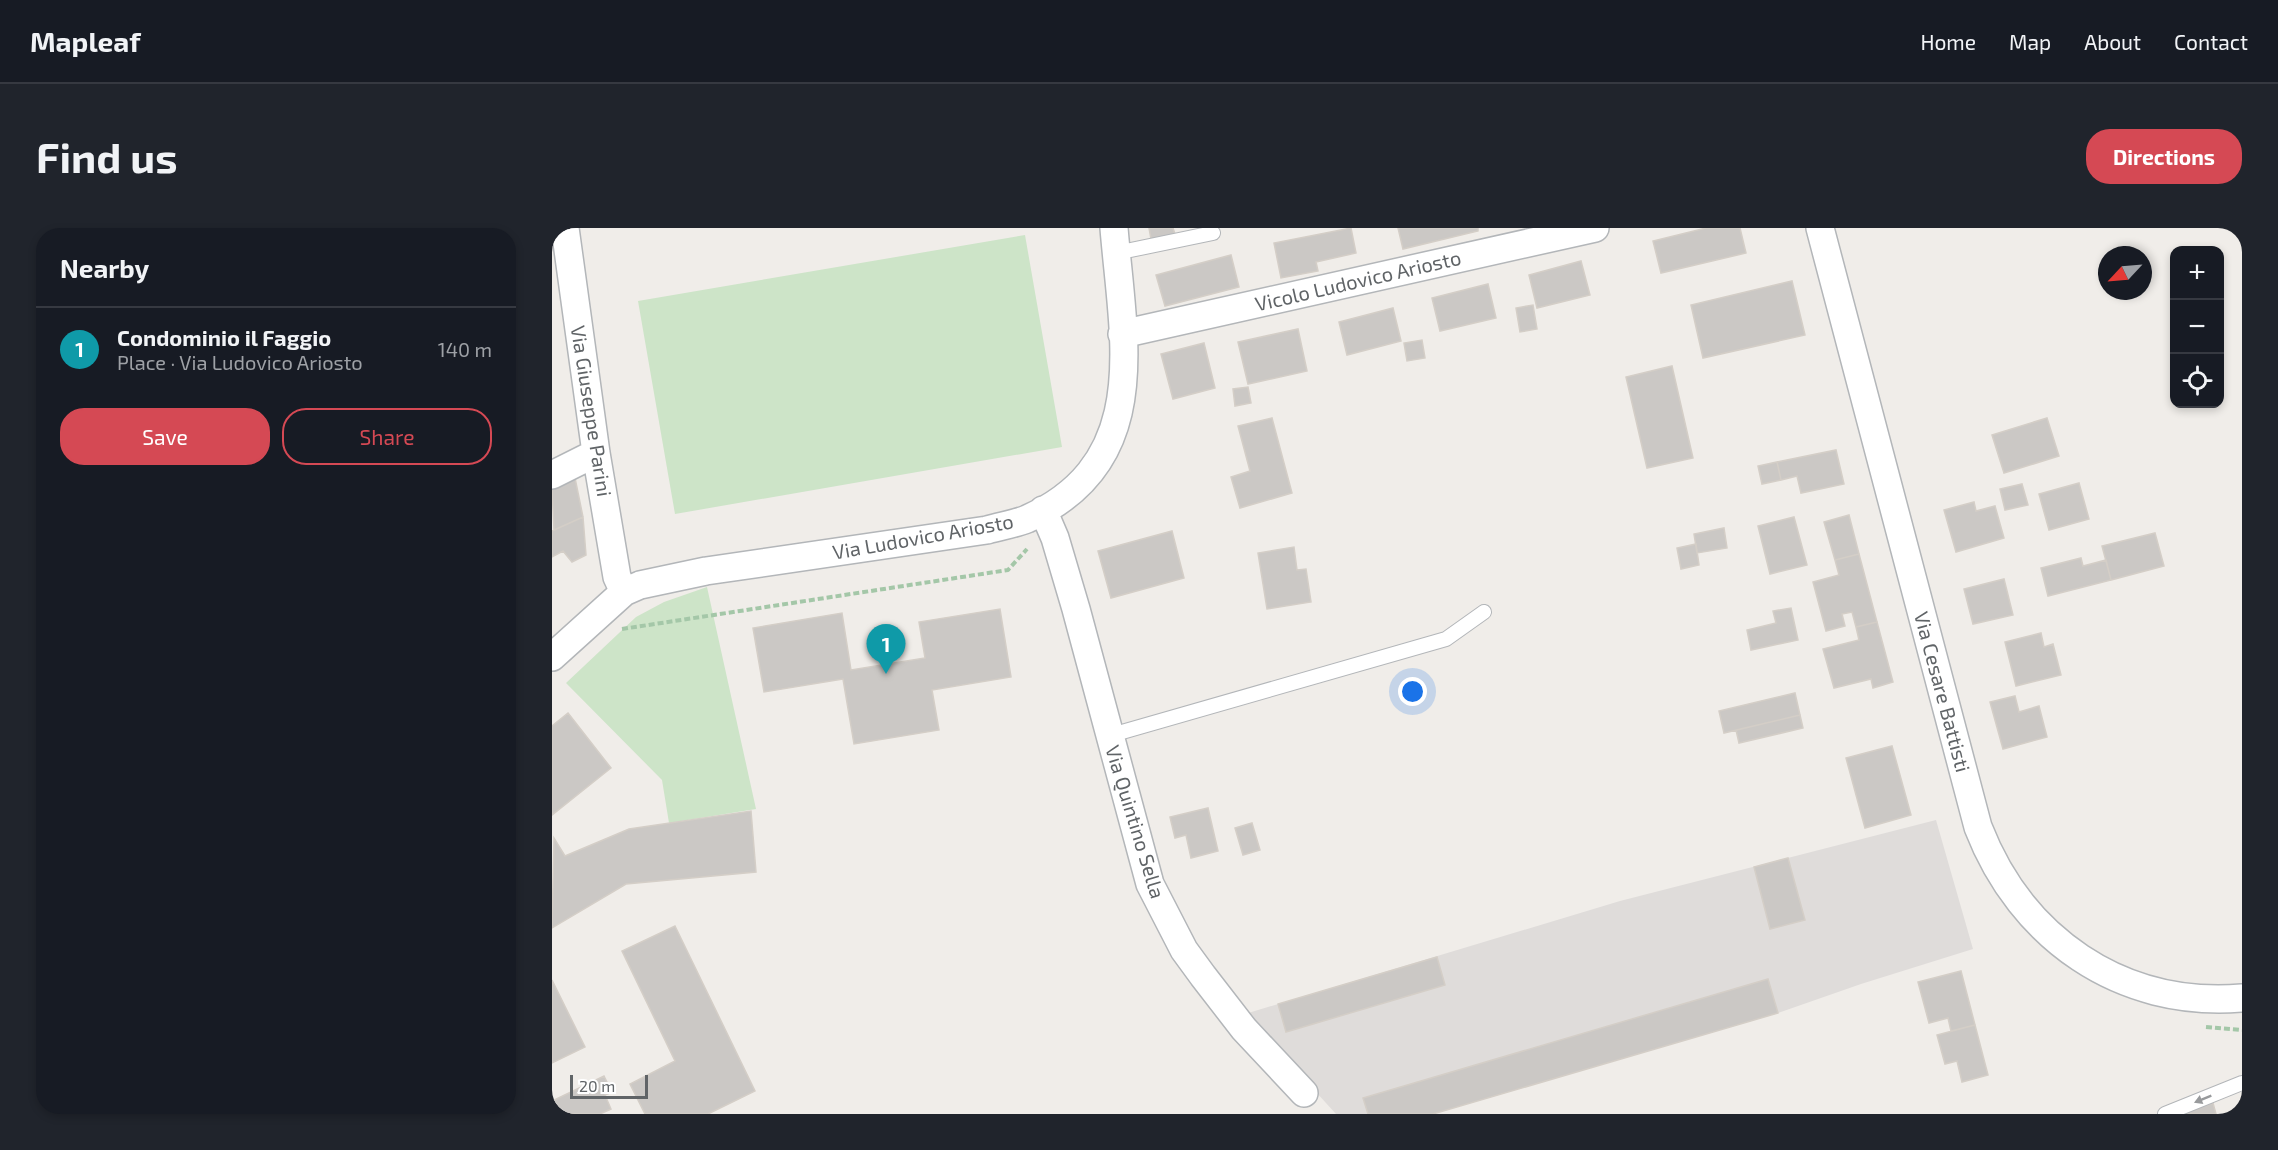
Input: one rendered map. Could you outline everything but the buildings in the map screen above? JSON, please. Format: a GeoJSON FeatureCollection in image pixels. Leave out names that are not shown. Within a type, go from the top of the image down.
{"type":"FeatureCollection","features":[{"type":"Feature","properties":{"kind":"street","name":"Vicolo Ludovico Ariosto"},"geometry":{"type":"LineString","coordinates":[[1122,334],[1595,228]]}},
{"type":"Feature","properties":{"kind":"street","name":"Via Cesare Battisti"},"geometry":{"type":"LineString","coordinates":[[1820,228],[1978,827],[1996,869],[2029,914],[2064,948],[2097,970],[2142,988],[2194,996],[2242,998]]}},
{"type":"Feature","properties":{"kind":"street","name":"Via Giuseppe Parini"},"geometry":{"type":"LineString","coordinates":[[561,239],[617,577],[624,592]]}},
{"type":"Feature","properties":{"kind":"street","name":"Via Ludovico Ariosto"},"geometry":{"type":"LineString","coordinates":[[552,657],[624,592],[640,585],[706,571],[987,530],[1025,519],[1047,519],[1094,467],[1109,442],[1120,414],[1124,392],[1115,240]]}},
{"type":"Feature","properties":{"kind":"street"},"geometry":{"type":"LineString","coordinates":[[552,475],[596,453]]}},
{"type":"Feature","properties":{"kind":"street","name":"Via Quintino Sella"},"geometry":{"type":"LineString","coordinates":[[1047,519],[1150,884],[1184,950],[1244,1029],[1304,1093]]}},
{"type":"Feature","properties":{"kind":"lane"},"geometry":{"type":"LineString","coordinates":[[1115,240],[1213,233]]}},
{"type":"Feature","properties":{"kind":"lane"},"geometry":{"type":"LineString","coordinates":[[1108,736],[1446,639],[1484,612]]}},
{"type":"Feature","properties":{"kind":"lane"},"geometry":{"type":"LineString","coordinates":[[2165,1114],[2242,1083]]}},
{"type":"Feature","properties":{"kind":"path"},"geometry":{"type":"LineString","coordinates":[[618,630],[1008,570],[1034,541],[1047,519]]}},
{"type":"Feature","properties":{"kind":"shaded area"},"geometry":{"type":"Polygon","coordinates":[[[1936,820],[1973,949],[1778,1013],[1433,1114],[1336,1114],[1245,1014],[1620,901],[1936,820]]]}},
{"type":"Feature","properties":{"kind":"green space"},"geometry":{"type":"Polygon","coordinates":[[[1025,235],[1062,447],[675,514],[638,301],[1025,235]]]}},
{"type":"Feature","properties":{"kind":"green space"},"geometry":{"type":"Polygon","coordinates":[[[707,587],[756,809],[669,823],[662,780],[566,683],[636,617],[664,602],[707,587]]]}},
{"type":"Feature","properties":{"kind":"place","name":"Condominio il Faggio"},"geometry":{"type":"Point","coordinates":[886,674]}}]}
